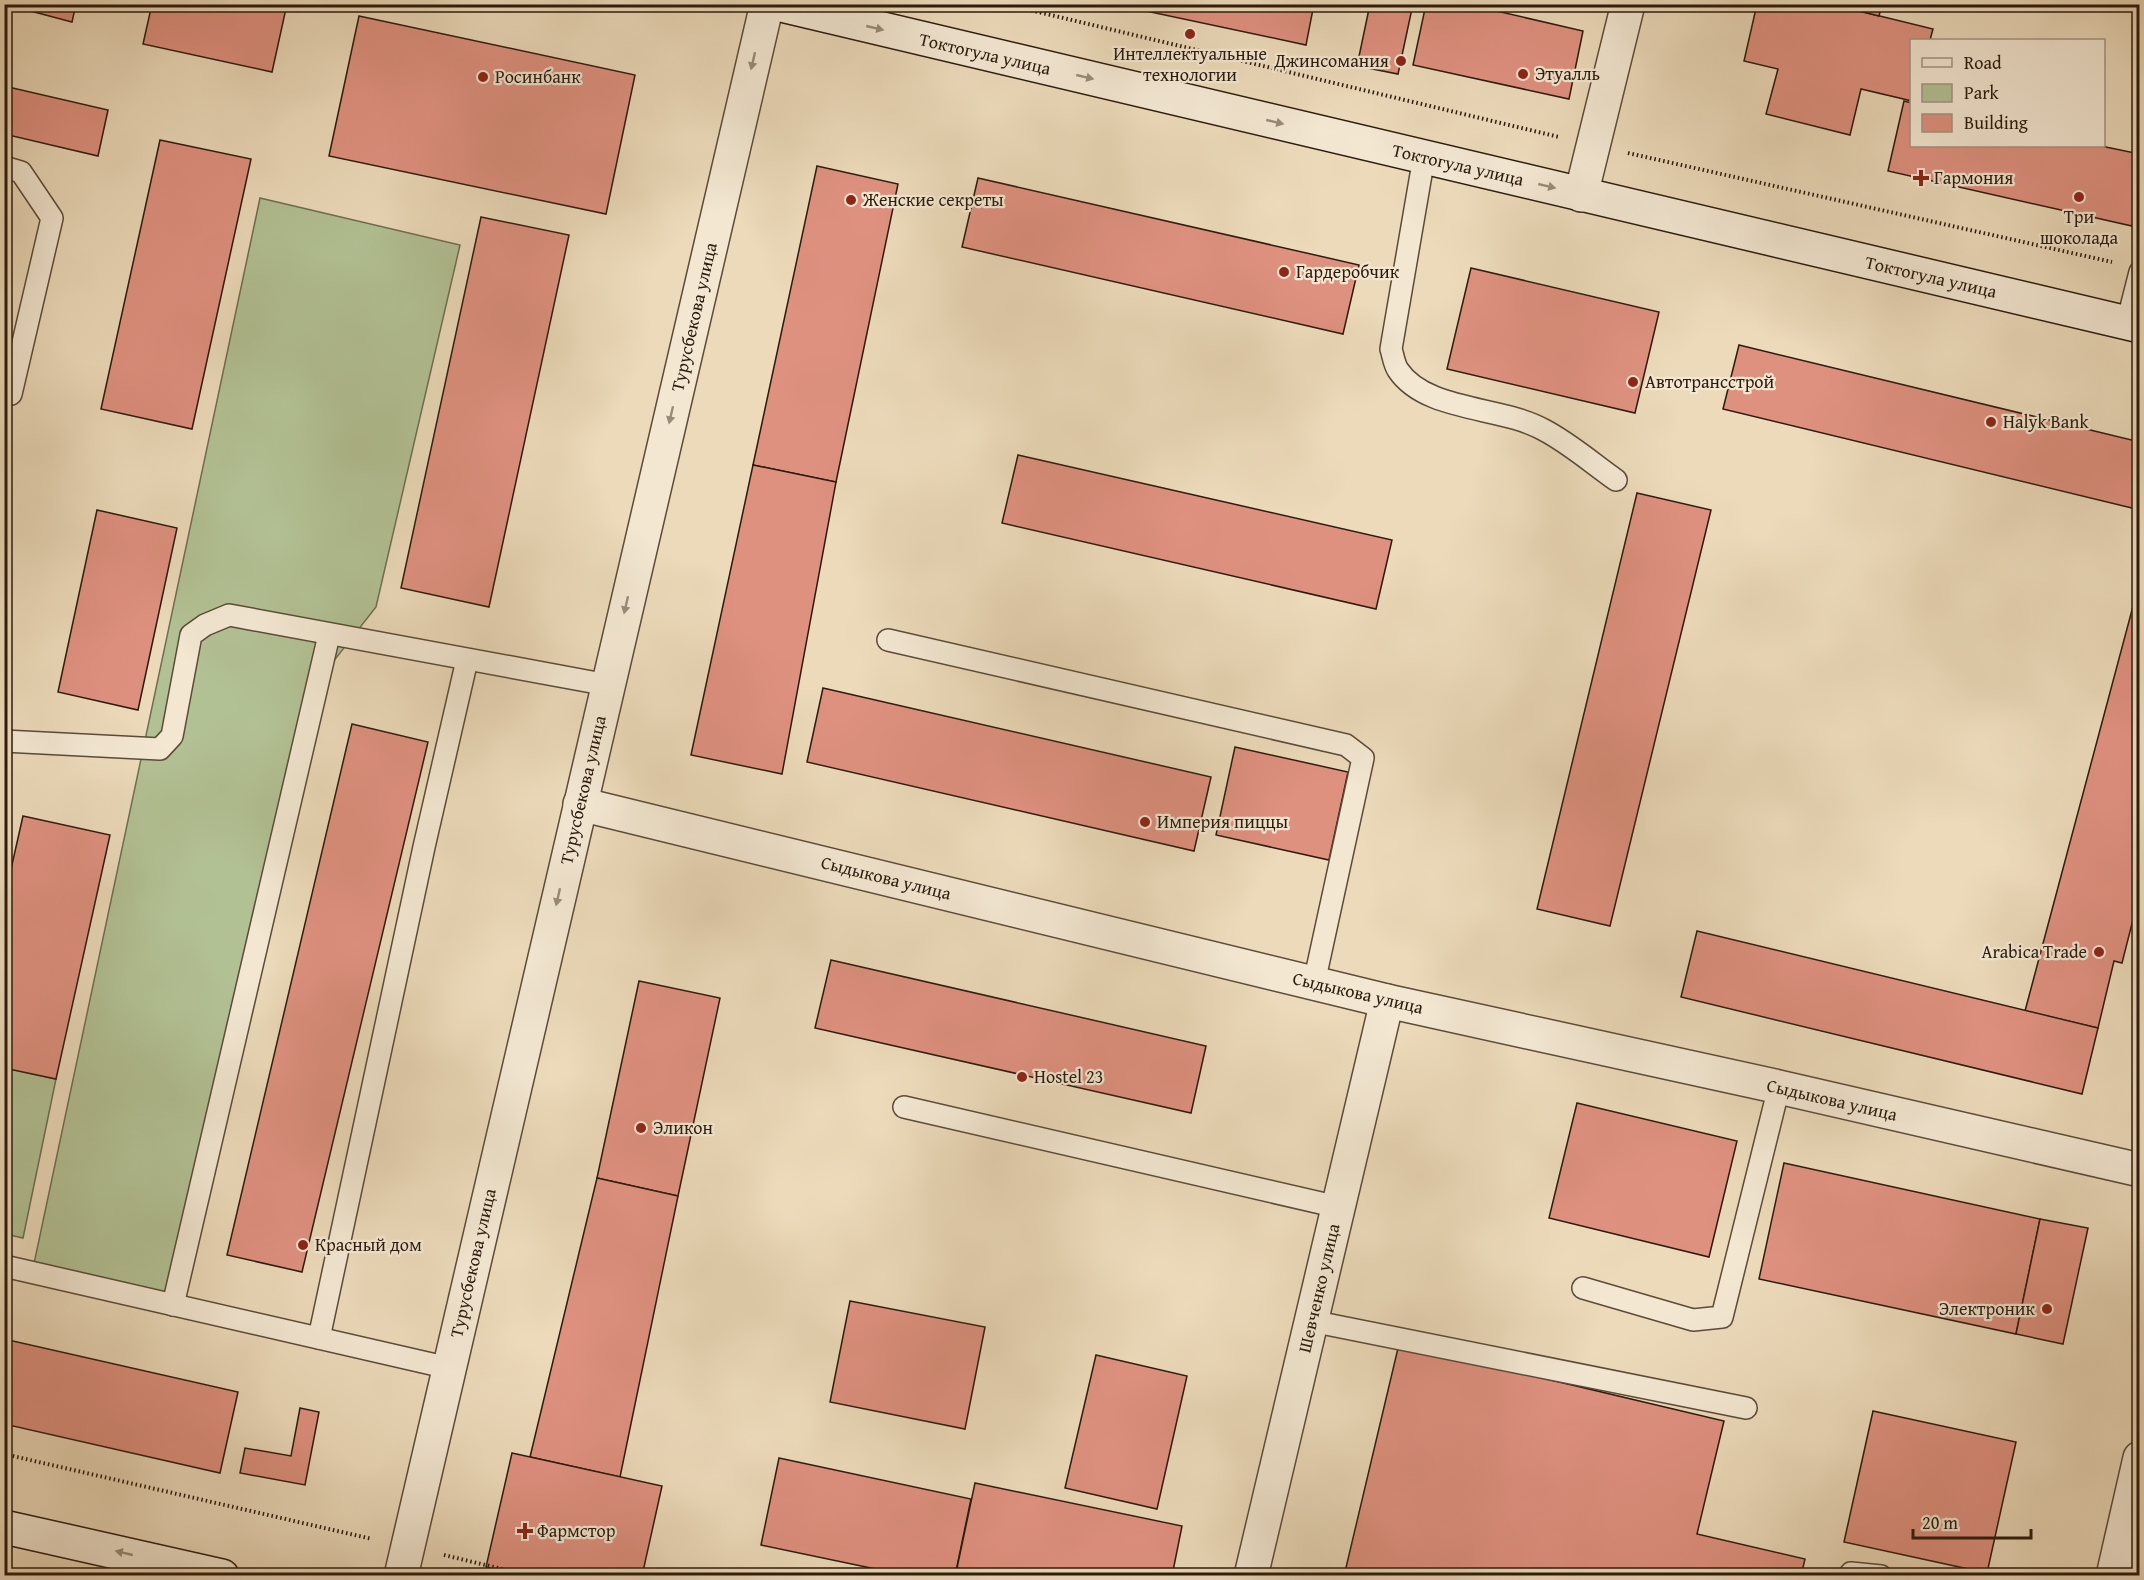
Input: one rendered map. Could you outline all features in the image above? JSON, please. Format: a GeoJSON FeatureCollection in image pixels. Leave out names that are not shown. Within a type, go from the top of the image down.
{"type":"FeatureCollection","features":[{"type":"Feature","properties":{"kind":"street","name":"Турусбекова улица"},"geometry":{"type":"LineString","coordinates":[[404,1561],[767,4]]}},
{"type":"Feature","properties":{"kind":"street","name":"Токтогула улица"},"geometry":{"type":"LineString","coordinates":[[777,4],[2133,325]]}},
{"type":"Feature","properties":{"kind":"street"},"geometry":{"type":"LineString","coordinates":[[1581,195],[1628,4]]}},
{"type":"Feature","properties":{"kind":"street","name":"Сыдыкова улица"},"geometry":{"type":"LineString","coordinates":[[580,804],[1387,1001],[1779,1087],[2139,1170]]}},
{"type":"Feature","properties":{"kind":"street","name":"Шевченко улица"},"geometry":{"type":"LineString","coordinates":[[1251,1575],[1387,1001]]}},
{"type":"Feature","properties":{"kind":"street"},"geometry":{"type":"LineString","coordinates":[[2113,1575],[2139,1458]]}},
{"type":"Feature","properties":{"kind":"street"},"geometry":{"type":"LineString","coordinates":[[4,1527],[154,1568],[222,1575]]}},
{"type":"Feature","properties":{"kind":"lane"},"geometry":{"type":"LineString","coordinates":[[1424,157],[1391,349],[1397,369],[1410,384],[1437,399],[1513,417],[1544,430],[1616,480]]}},
{"type":"Feature","properties":{"kind":"lane"},"geometry":{"type":"LineString","coordinates":[[4,167],[21,172],[52,218],[11,394]]}},
{"type":"Feature","properties":{"kind":"lane"},"geometry":{"type":"LineString","coordinates":[[2133,325],[2139,272]]}},
{"type":"Feature","properties":{"kind":"lane"},"geometry":{"type":"LineString","coordinates":[[4,741],[160,749],[172,736],[191,635],[205,625],[229,615],[608,685]]}},
{"type":"Feature","properties":{"kind":"lane"},"geometry":{"type":"LineString","coordinates":[[173,1305],[329,635]]}},
{"type":"Feature","properties":{"kind":"lane"},"geometry":{"type":"LineString","coordinates":[[888,640],[1346,745],[1363,758],[1314,983]]}},
{"type":"Feature","properties":{"kind":"lane"},"geometry":{"type":"LineString","coordinates":[[319,1338],[424,847],[467,660]]}},
{"type":"Feature","properties":{"kind":"lane"},"geometry":{"type":"LineString","coordinates":[[1582,1288],[1693,1320],[1722,1317],[1779,1087]]}},
{"type":"Feature","properties":{"kind":"lane"},"geometry":{"type":"LineString","coordinates":[[904,1107],[1338,1207]]}},
{"type":"Feature","properties":{"kind":"lane"},"geometry":{"type":"LineString","coordinates":[[4,1266],[449,1368]]}},
{"type":"Feature","properties":{"kind":"lane"},"geometry":{"type":"LineString","coordinates":[[1311,1321],[1746,1408]]}},
{"type":"Feature","properties":{"kind":"lane"},"geometry":{"type":"LineString","coordinates":[[1849,1575],[1851,1573],[1881,1575]]}},
{"type":"Feature","properties":{"kind":"path"},"geometry":{"type":"LineString","coordinates":[[4,1454],[404,1561],[531,1575]]}},
{"type":"Feature","properties":{"kind":"green space"},"geometry":{"type":"Polygon","coordinates":[[[260,198],[460,245],[376,607],[318,681],[173,1305],[32,1273],[260,198]]]}},
{"type":"Feature","properties":{"kind":"green space"},"geometry":{"type":"Polygon","coordinates":[[[5,1068],[56,1079],[23,1238],[5,1234],[5,1068]]]}},
{"type":"Feature","properties":{"kind":"building"},"geometry":{"type":"Polygon","coordinates":[[[4,4],[76,4],[72,22],[4,4]]]}},
{"type":"Feature","properties":{"kind":"building"},"geometry":{"type":"Polygon","coordinates":[[[152,4],[287,4],[272,72],[143,44],[152,4]]]}},
{"type":"Feature","properties":{"kind":"building"},"geometry":{"type":"Polygon","coordinates":[[[1113,4],[1314,4],[1306,45],[1113,4]]]}},
{"type":"Feature","properties":{"kind":"building"},"geometry":{"type":"Polygon","coordinates":[[[1370,4],[1413,4],[1398,74],[1357,66],[1370,4]]]}},
{"type":"Feature","properties":{"kind":"building"},"geometry":{"type":"Polygon","coordinates":[[[1426,4],[1466,4],[1583,31],[1569,99],[1413,65],[1426,4]]]}},
{"type":"Feature","properties":{"kind":"building"},"geometry":{"type":"Polygon","coordinates":[[[1757,4],[1831,4],[1933,29],[1930,39],[1910,39],[1910,101],[1861,89],[1850,135],[1766,114],[1778,69],[1744,61],[1757,4]]]}},
{"type":"Feature","properties":{"kind":"building"},"geometry":{"type":"Polygon","coordinates":[[[1831,4],[1882,4],[1879,16],[1831,4]]]}},
{"type":"Feature","properties":{"kind":"building"},"geometry":{"type":"Polygon","coordinates":[[[2109,4],[2140,4],[2140,11],[2109,4]]]}},
{"type":"Feature","properties":{"kind":"building"},"geometry":{"type":"Polygon","coordinates":[[[359,16],[635,75],[606,214],[329,156],[359,16]]]}},
{"type":"Feature","properties":{"kind":"building"},"geometry":{"type":"Polygon","coordinates":[[[4,86],[108,110],[98,156],[4,134],[4,86]]]}},
{"type":"Feature","properties":{"kind":"building"},"geometry":{"type":"Polygon","coordinates":[[[1904,101],[1910,102],[1910,147],[2105,147],[2140,154],[2140,194],[2132,226],[1888,171],[1904,101]]]}},
{"type":"Feature","properties":{"kind":"building"},"geometry":{"type":"Polygon","coordinates":[[[160,140],[251,159],[192,429],[101,409],[160,140]]]}},
{"type":"Feature","properties":{"kind":"building"},"geometry":{"type":"Polygon","coordinates":[[[817,166],[898,184],[836,482],[753,465],[817,166]]]}},
{"type":"Feature","properties":{"kind":"building"},"geometry":{"type":"Polygon","coordinates":[[[978,178],[1359,265],[1343,334],[962,247],[978,178]]]}},
{"type":"Feature","properties":{"kind":"building"},"geometry":{"type":"Polygon","coordinates":[[[481,217],[569,235],[489,607],[401,588],[481,217]]]}},
{"type":"Feature","properties":{"kind":"building"},"geometry":{"type":"Polygon","coordinates":[[[1471,268],[1659,312],[1635,413],[1447,369],[1471,268]]]}},
{"type":"Feature","properties":{"kind":"building"},"geometry":{"type":"Polygon","coordinates":[[[1739,345],[2140,442],[2140,510],[1723,409],[1739,345]]]}},
{"type":"Feature","properties":{"kind":"building"},"geometry":{"type":"Polygon","coordinates":[[[1018,455],[1392,540],[1376,609],[1002,523],[1018,455]]]}},
{"type":"Feature","properties":{"kind":"building"},"geometry":{"type":"Polygon","coordinates":[[[753,465],[836,482],[782,774],[691,755],[753,465]]]}},
{"type":"Feature","properties":{"kind":"building"},"geometry":{"type":"Polygon","coordinates":[[[1637,493],[1711,510],[1610,926],[1537,909],[1637,493]]]}},
{"type":"Feature","properties":{"kind":"building"},"geometry":{"type":"Polygon","coordinates":[[[97,510],[177,528],[138,710],[58,692],[97,510]]]}},
{"type":"Feature","properties":{"kind":"building"},"geometry":{"type":"Polygon","coordinates":[[[2140,580],[2140,892],[2122,963],[2114,961],[2098,1028],[2025,1011],[2140,580]]]}},
{"type":"Feature","properties":{"kind":"building"},"geometry":{"type":"Polygon","coordinates":[[[823,688],[1211,777],[1194,851],[807,762],[823,688]]]}},
{"type":"Feature","properties":{"kind":"building"},"geometry":{"type":"Polygon","coordinates":[[[352,724],[428,742],[302,1272],[227,1255],[352,724]]]}},
{"type":"Feature","properties":{"kind":"building"},"geometry":{"type":"Polygon","coordinates":[[[1235,747],[1348,772],[1329,860],[1216,835],[1235,747]]]}},
{"type":"Feature","properties":{"kind":"building"},"geometry":{"type":"Polygon","coordinates":[[[23,816],[110,835],[56,1079],[4,1068],[4,900],[23,816]]]}},
{"type":"Feature","properties":{"kind":"building"},"geometry":{"type":"Polygon","coordinates":[[[1697,931],[2098,1028],[2082,1094],[1681,997],[1697,931]]]}},
{"type":"Feature","properties":{"kind":"building"},"geometry":{"type":"Polygon","coordinates":[[[831,960],[1206,1046],[1191,1113],[815,1028],[831,960]]]}},
{"type":"Feature","properties":{"kind":"building"},"geometry":{"type":"Polygon","coordinates":[[[639,981],[720,998],[678,1196],[597,1178],[639,981]]]}},
{"type":"Feature","properties":{"kind":"building"},"geometry":{"type":"Polygon","coordinates":[[[1577,1103],[1737,1141],[1709,1257],[1549,1218],[1577,1103]]]}},
{"type":"Feature","properties":{"kind":"building"},"geometry":{"type":"Polygon","coordinates":[[[1784,1163],[2040,1219],[2016,1334],[1759,1279],[1784,1163]]]}},
{"type":"Feature","properties":{"kind":"building"},"geometry":{"type":"Polygon","coordinates":[[[597,1178],[678,1196],[620,1477],[530,1457],[597,1178]]]}},
{"type":"Feature","properties":{"kind":"building"},"geometry":{"type":"Polygon","coordinates":[[[2040,1219],[2088,1228],[2063,1344],[2016,1334],[2040,1219]]]}},
{"type":"Feature","properties":{"kind":"building"},"geometry":{"type":"Polygon","coordinates":[[[850,1301],[985,1327],[965,1429],[830,1402],[850,1301]]]}},
{"type":"Feature","properties":{"kind":"building"},"geometry":{"type":"Polygon","coordinates":[[[4,1339],[238,1392],[220,1473],[4,1424],[4,1339]]]}},
{"type":"Feature","properties":{"kind":"building"},"geometry":{"type":"Polygon","coordinates":[[[1399,1344],[1724,1421],[1697,1534],[1805,1559],[1801,1576],[1344,1576],[1399,1344]]]}},
{"type":"Feature","properties":{"kind":"building"},"geometry":{"type":"Polygon","coordinates":[[[1096,1355],[1187,1376],[1157,1509],[1065,1488],[1096,1355]]]}},
{"type":"Feature","properties":{"kind":"building"},"geometry":{"type":"Polygon","coordinates":[[[300,1408],[319,1412],[305,1485],[240,1473],[245,1448],[291,1456],[300,1408]]]}},
{"type":"Feature","properties":{"kind":"building"},"geometry":{"type":"Polygon","coordinates":[[[1873,1411],[2016,1442],[1987,1573],[1844,1542],[1873,1411]]]}},
{"type":"Feature","properties":{"kind":"building"},"geometry":{"type":"Polygon","coordinates":[[[512,1453],[662,1486],[642,1576],[521,1576],[486,1567],[512,1453]]]}},
{"type":"Feature","properties":{"kind":"building"},"geometry":{"type":"Polygon","coordinates":[[[779,1458],[971,1499],[955,1576],[909,1576],[761,1545],[779,1458]]]}},
{"type":"Feature","properties":{"kind":"building"},"geometry":{"type":"Polygon","coordinates":[[[975,1483],[1182,1526],[1172,1576],[994,1576],[957,1568],[975,1483]]]}},
{"type":"Feature","properties":{"kind":"place","name":"Интеллектуальные технологии"},"geometry":{"type":"Point","coordinates":[1190,34]}},
{"type":"Feature","properties":{"kind":"place","name":"Джинсомания"},"geometry":{"type":"Point","coordinates":[1401,61]}},
{"type":"Feature","properties":{"kind":"place","name":"Этуалль"},"geometry":{"type":"Point","coordinates":[1523,74]}},
{"type":"Feature","properties":{"kind":"place","name":"Росинбанк"},"geometry":{"type":"Point","coordinates":[483,77]}},
{"type":"Feature","properties":{"kind":"place","name":"Гармония"},"geometry":{"type":"Point","coordinates":[1921,178]}},
{"type":"Feature","properties":{"kind":"place","name":"Три шоколада"},"geometry":{"type":"Point","coordinates":[2079,197]}},
{"type":"Feature","properties":{"kind":"place","name":"Женские секреты"},"geometry":{"type":"Point","coordinates":[851,200]}},
{"type":"Feature","properties":{"kind":"place","name":"Гардеробчик"},"geometry":{"type":"Point","coordinates":[1284,272]}},
{"type":"Feature","properties":{"kind":"place","name":"Автотрансстрой"},"geometry":{"type":"Point","coordinates":[1633,382]}},
{"type":"Feature","properties":{"kind":"place","name":"Halyk Bank"},"geometry":{"type":"Point","coordinates":[1991,422]}},
{"type":"Feature","properties":{"kind":"place","name":"Империя пиццы"},"geometry":{"type":"Point","coordinates":[1145,822]}},
{"type":"Feature","properties":{"kind":"place","name":"Arabica Trade"},"geometry":{"type":"Point","coordinates":[2099,952]}},
{"type":"Feature","properties":{"kind":"place","name":"Hostel 23"},"geometry":{"type":"Point","coordinates":[1022,1077]}},
{"type":"Feature","properties":{"kind":"place","name":"Эликон"},"geometry":{"type":"Point","coordinates":[641,1128]}},
{"type":"Feature","properties":{"kind":"place","name":"Красный дом"},"geometry":{"type":"Point","coordinates":[303,1245]}},
{"type":"Feature","properties":{"kind":"place","name":"Электроник"},"geometry":{"type":"Point","coordinates":[2047,1309]}},
{"type":"Feature","properties":{"kind":"place","name":"Фармстор"},"geometry":{"type":"Point","coordinates":[525,1531]}}]}
